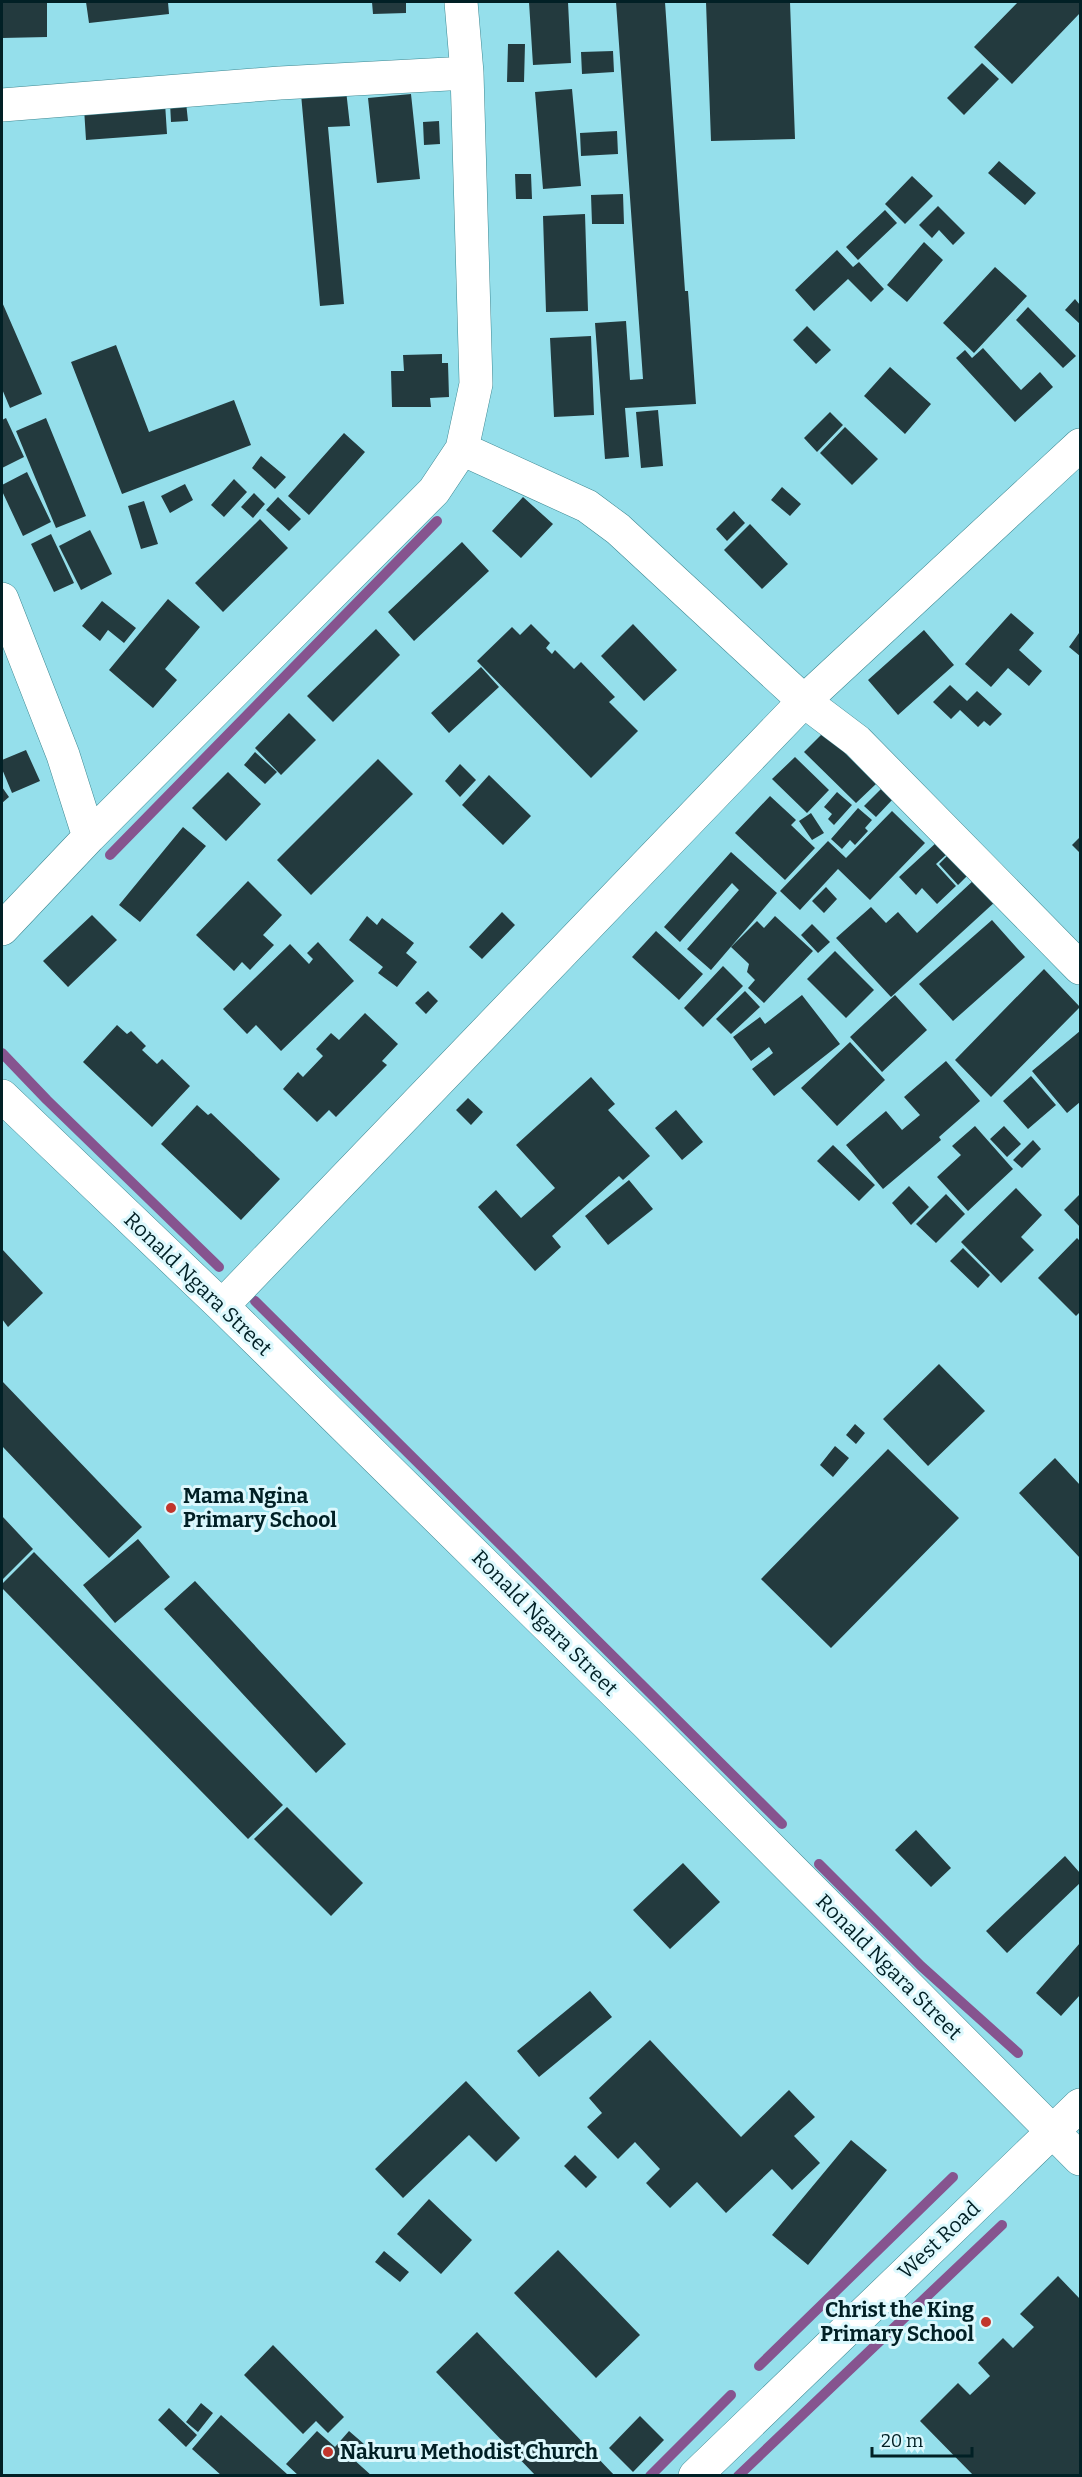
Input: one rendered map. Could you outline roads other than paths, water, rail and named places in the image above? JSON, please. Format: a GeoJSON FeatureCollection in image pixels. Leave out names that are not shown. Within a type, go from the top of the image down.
{"type":"FeatureCollection","features":[{"type":"Feature","properties":{"kind":"street"},"geometry":{"type":"LineString","coordinates":[[2,929],[89,837],[434,491],[462,449],[476,384],[467,73],[461,2]]}},
{"type":"Feature","properties":{"kind":"street"},"geometry":{"type":"LineString","coordinates":[[2,105],[280,83],[467,73]]}},
{"type":"Feature","properties":{"kind":"street"},"geometry":{"type":"LineString","coordinates":[[222,1306],[804,700],[1080,445]]}},
{"type":"Feature","properties":{"kind":"street"},"geometry":{"type":"LineString","coordinates":[[462,449],[587,506],[618,529],[804,700],[857,741],[1080,968]]}},
{"type":"Feature","properties":{"kind":"street"},"geometry":{"type":"LineString","coordinates":[[2,599],[63,755],[89,837]]}},
{"type":"Feature","properties":{"kind":"street","name":"Ronald Ngara Street"},"geometry":{"type":"LineString","coordinates":[[2,1096],[222,1306],[646,1723],[1080,2159]]}},
{"type":"Feature","properties":{"kind":"street","name":"West Road"},"geometry":{"type":"LineString","coordinates":[[695,2475],[1080,2105]]}},
{"type":"Feature","properties":{"kind":"waterway"},"geometry":{"type":"LineString","coordinates":[[110,855],[437,521]]}},
{"type":"Feature","properties":{"kind":"waterway"},"geometry":{"type":"LineString","coordinates":[[2,1053],[47,1100],[219,1267]]}},
{"type":"Feature","properties":{"kind":"waterway"},"geometry":{"type":"LineString","coordinates":[[255,1301],[782,1824]]}},
{"type":"Feature","properties":{"kind":"waterway"},"geometry":{"type":"LineString","coordinates":[[819,1864],[921,1966],[1018,2053]]}},
{"type":"Feature","properties":{"kind":"waterway"},"geometry":{"type":"LineString","coordinates":[[759,2366],[953,2177]]}},
{"type":"Feature","properties":{"kind":"waterway"},"geometry":{"type":"LineString","coordinates":[[738,2476],[1002,2225]]}},
{"type":"Feature","properties":{"kind":"waterway"},"geometry":{"type":"LineString","coordinates":[[650,2476],[731,2395]]}},
{"type":"Feature","properties":{"kind":"place","name":"Mama Ngina Primary School"},"geometry":{"type":"Point","coordinates":[171,1508]}},
{"type":"Feature","properties":{"kind":"place","name":"Christ the King Primary School"},"geometry":{"type":"Point","coordinates":[986,2322]}},
{"type":"Feature","properties":{"kind":"place","name":"Nakuru Methodist Church"},"geometry":{"type":"Point","coordinates":[328,2452]}}]}
